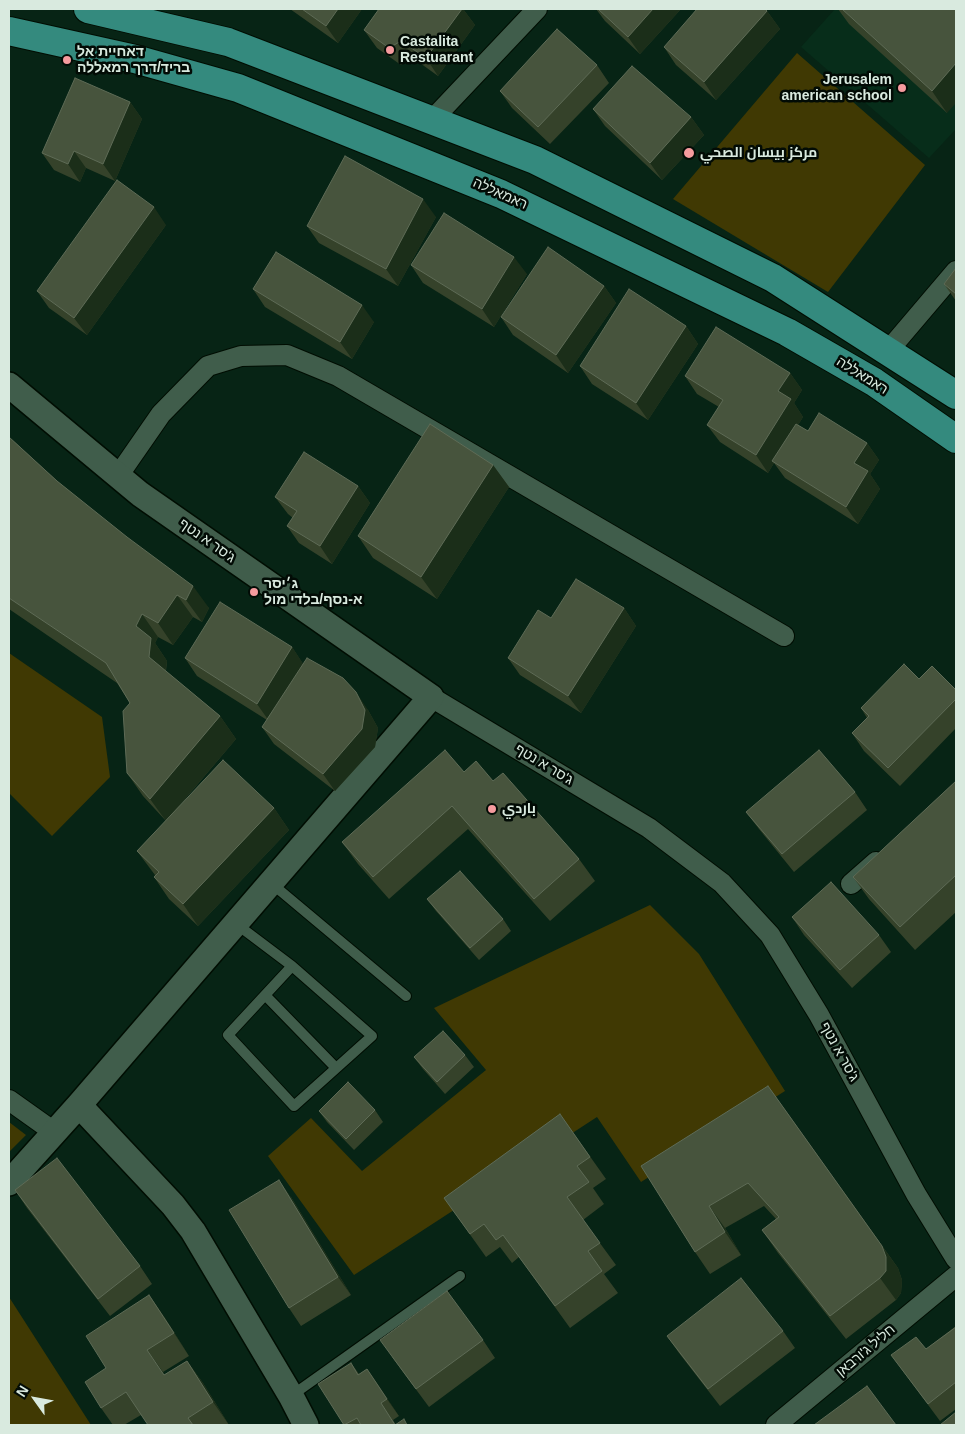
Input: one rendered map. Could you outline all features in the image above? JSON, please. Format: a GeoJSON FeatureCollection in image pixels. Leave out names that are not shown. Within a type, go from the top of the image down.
{"type":"FeatureCollection","features":[{"type":"Feature","properties":{"kind":"highway"},"geometry":{"type":"LineString","coordinates":[[88,9],[228,42],[535,160],[773,278],[956,395]]}},
{"type":"Feature","properties":{"kind":"highway","name":"ראמאללה"},"geometry":{"type":"LineString","coordinates":[[9,32],[135,59],[238,88],[501,194],[787,332],[874,382],[956,439]]}},
{"type":"Feature","properties":{"kind":"street"},"geometry":{"type":"LineString","coordinates":[[432,120],[537,9]]}},
{"type":"Feature","properties":{"kind":"street"},"geometry":{"type":"LineString","coordinates":[[888,351],[956,271]]}},
{"type":"Feature","properties":{"kind":"street"},"geometry":{"type":"LineString","coordinates":[[118,476],[161,414],[208,366],[241,356],[287,355],[338,376],[784,636]]}},
{"type":"Feature","properties":{"kind":"street","name":"ג'סר א נטף"},"geometry":{"type":"LineString","coordinates":[[9,384],[140,494],[431,697],[649,828],[722,883],[770,935],[819,1015],[916,1194],[956,1259]]}},
{"type":"Feature","properties":{"kind":"street"},"geometry":{"type":"LineString","coordinates":[[9,1183],[79,1105],[431,697]]}},
{"type":"Feature","properties":{"kind":"street"},"geometry":{"type":"LineString","coordinates":[[851,884],[886,852]]}},
{"type":"Feature","properties":{"kind":"street"},"geometry":{"type":"LineString","coordinates":[[9,1100],[54,1132]]}},
{"type":"Feature","properties":{"kind":"street"},"geometry":{"type":"LineString","coordinates":[[79,1105],[167,1198],[193,1231],[291,1396],[306,1425]]}},
{"type":"Feature","properties":{"kind":"street","name":"חליל ג'ורבאן"},"geometry":{"type":"LineString","coordinates":[[776,1425],[956,1276]]}},
{"type":"Feature","properties":{"kind":"lane"},"geometry":{"type":"LineString","coordinates":[[270,883],[406,996]]}},
{"type":"Feature","properties":{"kind":"lane"},"geometry":{"type":"LineString","coordinates":[[235,923],[292,966],[372,1036],[294,1106],[228,1035],[292,966]]}},
{"type":"Feature","properties":{"kind":"lane"},"geometry":{"type":"LineString","coordinates":[[265,995],[336,1068]]}},
{"type":"Feature","properties":{"kind":"lane"},"geometry":{"type":"LineString","coordinates":[[291,1396],[460,1276]]}},
{"type":"Feature","properties":{"kind":"shaded area","name":"Jerusalem american school"},"geometry":{"type":"Polygon","coordinates":[[[835,9],[956,9],[956,129],[929,158],[801,47],[835,9]]]}},
{"type":"Feature","properties":{"kind":"shaded area"},"geometry":{"type":"Polygon","coordinates":[[[797,53],[925,165],[828,292],[673,199],[797,53]]]}},
{"type":"Feature","properties":{"kind":"shaded area"},"geometry":{"type":"Polygon","coordinates":[[[9,653],[102,717],[110,777],[52,836],[9,793],[9,653]]]}},
{"type":"Feature","properties":{"kind":"shaded area"},"geometry":{"type":"Polygon","coordinates":[[[650,905],[699,954],[785,1091],[641,1182],[597,1117],[354,1275],[268,1156],[311,1118],[362,1171],[486,1070],[434,1008],[650,905]]]}},
{"type":"Feature","properties":{"kind":"shaded area"},"geometry":{"type":"Polygon","coordinates":[[[9,1122],[26,1135],[9,1152],[9,1122]]]}},
{"type":"Feature","properties":{"kind":"shaded area"},"geometry":{"type":"Polygon","coordinates":[[[9,1297],[91,1425],[9,1425],[9,1297]]]}},
{"type":"Feature","properties":{"kind":"building"},"geometry":{"type":"Polygon","coordinates":[[[302,9],[338,9],[326,26],[302,9]]]}},
{"type":"Feature","properties":{"kind":"building"},"geometry":{"type":"Polygon","coordinates":[[[379,9],[462,9],[426,58],[401,41],[389,48],[364,30],[379,9]]]}},
{"type":"Feature","properties":{"kind":"building"},"geometry":{"type":"Polygon","coordinates":[[[598,9],[653,9],[628,37],[598,9]]]}},
{"type":"Feature","properties":{"kind":"building"},"geometry":{"type":"Polygon","coordinates":[[[697,9],[765,9],[767,11],[704,82],[664,47],[697,9]]]}},
{"type":"Feature","properties":{"kind":"building"},"geometry":{"type":"Polygon","coordinates":[[[842,9],[956,9],[956,63],[932,91],[842,9]]]}},
{"type":"Feature","properties":{"kind":"building"},"geometry":{"type":"Polygon","coordinates":[[[557,29],[597,65],[538,127],[500,91],[557,29]]]}},
{"type":"Feature","properties":{"kind":"building"},"geometry":{"type":"Polygon","coordinates":[[[632,66],[691,117],[650,163],[593,109],[632,66]]]}},
{"type":"Feature","properties":{"kind":"building"},"geometry":{"type":"Polygon","coordinates":[[[75,78],[130,102],[103,164],[74,151],[68,164],[42,153],[75,78]]]}},
{"type":"Feature","properties":{"kind":"building"},"geometry":{"type":"Polygon","coordinates":[[[345,156],[423,199],[386,269],[307,226],[345,156]]]}},
{"type":"Feature","properties":{"kind":"building"},"geometry":{"type":"Polygon","coordinates":[[[117,180],[154,207],[74,318],[37,291],[117,180]]]}},
{"type":"Feature","properties":{"kind":"building"},"geometry":{"type":"Polygon","coordinates":[[[444,213],[514,257],[482,309],[411,265],[444,213]]]}},
{"type":"Feature","properties":{"kind":"building"},"geometry":{"type":"Polygon","coordinates":[[[548,247],[604,286],[556,355],[501,317],[548,247]]]}},
{"type":"Feature","properties":{"kind":"building"},"geometry":{"type":"Polygon","coordinates":[[[276,252],[362,305],[340,342],[253,289],[276,252]]]}},
{"type":"Feature","properties":{"kind":"building"},"geometry":{"type":"Polygon","coordinates":[[[956,268],[956,294],[944,284],[956,268]]]}},
{"type":"Feature","properties":{"kind":"building"},"geometry":{"type":"Polygon","coordinates":[[[629,289],[686,326],[636,403],[580,366],[629,289]]]}},
{"type":"Feature","properties":{"kind":"building"},"geometry":{"type":"Polygon","coordinates":[[[716,327],[790,373],[778,391],[791,399],[756,455],[707,425],[723,400],[685,376],[716,327]]]}},
{"type":"Feature","properties":{"kind":"building"},"geometry":{"type":"Polygon","coordinates":[[[819,413],[867,443],[854,463],[868,471],[846,507],[772,461],[796,424],[808,431],[819,413]]]}},
{"type":"Feature","properties":{"kind":"building"},"geometry":{"type":"Polygon","coordinates":[[[430,424],[493,465],[421,577],[358,536],[430,424]]]}},
{"type":"Feature","properties":{"kind":"building"},"geometry":{"type":"Polygon","coordinates":[[[9,437],[57,481],[127,537],[193,586],[186,600],[177,595],[158,623],[142,614],[136,626],[151,638],[149,657],[220,716],[150,799],[127,773],[123,711],[130,703],[106,663],[9,598],[9,437]]]}},
{"type":"Feature","properties":{"kind":"building"},"geometry":{"type":"Polygon","coordinates":[[[304,452],[358,486],[320,546],[287,526],[297,511],[275,497],[304,452]]]}},
{"type":"Feature","properties":{"kind":"building"},"geometry":{"type":"Polygon","coordinates":[[[576,579],[624,608],[568,696],[508,658],[538,610],[551,618],[576,579]]]}},
{"type":"Feature","properties":{"kind":"building"},"geometry":{"type":"Polygon","coordinates":[[[220,602],[292,647],[257,704],[185,658],[220,602]]]}},
{"type":"Feature","properties":{"kind":"building"},"geometry":{"type":"Polygon","coordinates":[[[307,658],[343,678],[356,692],[365,710],[362,729],[323,774],[262,727],[307,658]]]}},
{"type":"Feature","properties":{"kind":"building"},"geometry":{"type":"Polygon","coordinates":[[[904,664],[919,679],[932,666],[956,690],[956,699],[888,768],[852,733],[869,716],[861,708],[904,664]]]}},
{"type":"Feature","properties":{"kind":"building"},"geometry":{"type":"Polygon","coordinates":[[[445,750],[464,772],[476,761],[493,781],[503,773],[579,859],[534,899],[452,806],[373,877],[342,842],[445,750]]]}},
{"type":"Feature","properties":{"kind":"building"},"geometry":{"type":"Polygon","coordinates":[[[819,750],[855,792],[782,854],[746,812],[819,750]]]}},
{"type":"Feature","properties":{"kind":"building"},"geometry":{"type":"Polygon","coordinates":[[[223,760],[274,808],[183,904],[154,877],[159,872],[137,851],[223,760]]]}},
{"type":"Feature","properties":{"kind":"building"},"geometry":{"type":"Polygon","coordinates":[[[956,781],[956,875],[900,927],[853,877],[956,781]]]}},
{"type":"Feature","properties":{"kind":"building"},"geometry":{"type":"Polygon","coordinates":[[[460,871],[503,919],[470,948],[427,899],[460,871]]]}},
{"type":"Feature","properties":{"kind":"building"},"geometry":{"type":"Polygon","coordinates":[[[831,882],[879,935],[840,970],[792,917],[831,882]]]}},
{"type":"Feature","properties":{"kind":"building"},"geometry":{"type":"Polygon","coordinates":[[[443,1031],[465,1055],[437,1082],[414,1057],[443,1031]]]}},
{"type":"Feature","properties":{"kind":"building"},"geometry":{"type":"Polygon","coordinates":[[[348,1082],[375,1110],[346,1139],[319,1111],[348,1082]]]}},
{"type":"Feature","properties":{"kind":"building"},"geometry":{"type":"Polygon","coordinates":[[[768,1086],[882,1246],[886,1257],[886,1271],[880,1278],[830,1316],[762,1230],[779,1217],[748,1183],[709,1206],[725,1232],[695,1252],[641,1166],[768,1086]]]}},
{"type":"Feature","properties":{"kind":"building"},"geometry":{"type":"Polygon","coordinates":[[[560,1114],[590,1157],[577,1166],[589,1182],[567,1197],[600,1243],[588,1251],[602,1271],[555,1306],[503,1235],[496,1240],[484,1224],[470,1234],[444,1198],[560,1114]]]}},
{"type":"Feature","properties":{"kind":"building"},"geometry":{"type":"Polygon","coordinates":[[[57,1158],[140,1266],[98,1299],[15,1190],[57,1158]]]}},
{"type":"Feature","properties":{"kind":"building"},"geometry":{"type":"Polygon","coordinates":[[[279,1180],[338,1277],[289,1308],[229,1210],[279,1180]]]}},
{"type":"Feature","properties":{"kind":"building"},"geometry":{"type":"Polygon","coordinates":[[[741,1278],[783,1331],[708,1389],[667,1336],[741,1278]]]}},
{"type":"Feature","properties":{"kind":"building"},"geometry":{"type":"Polygon","coordinates":[[[447,1291],[483,1340],[416,1389],[380,1340],[447,1291]]]}},
{"type":"Feature","properties":{"kind":"building"},"geometry":{"type":"Polygon","coordinates":[[[149,1295],[174,1333],[147,1350],[164,1375],[187,1361],[213,1402],[188,1418],[193,1425],[148,1425],[126,1392],[101,1408],[85,1382],[106,1368],[86,1336],[149,1295]]]}},
{"type":"Feature","properties":{"kind":"building"},"geometry":{"type":"Polygon","coordinates":[[[956,1327],[956,1382],[928,1404],[891,1355],[916,1337],[926,1349],[956,1327]]]}},
{"type":"Feature","properties":{"kind":"building"},"geometry":{"type":"Polygon","coordinates":[[[351,1363],[358,1375],[367,1369],[387,1399],[381,1403],[395,1425],[361,1425],[357,1418],[344,1425],[318,1384],[351,1363]]]}},
{"type":"Feature","properties":{"kind":"building"},"geometry":{"type":"Polygon","coordinates":[[[867,1386],[896,1425],[814,1425],[867,1386]]]}},
{"type":"Feature","properties":{"kind":"building"},"geometry":{"type":"Polygon","coordinates":[[[956,1412],[956,1425],[940,1425],[956,1412]]]}},
{"type":"Feature","properties":{"kind":"building"},"geometry":{"type":"Polygon","coordinates":[[[404,1419],[407,1425],[395,1425],[404,1419]]]}},
{"type":"Feature","properties":{"kind":"place","name":"Castalita Restuarant"},"geometry":{"type":"Point","coordinates":[390,50]}},
{"type":"Feature","properties":{"kind":"place","name":"דאחיית אל בריד/דרך רמאללה"},"geometry":{"type":"Point","coordinates":[67,60]}},
{"type":"Feature","properties":{"kind":"place","name":"Jerusalem american school"},"geometry":{"type":"Point","coordinates":[902,88]}},
{"type":"Feature","properties":{"kind":"place","name":"مركز بيسان الصحي"},"geometry":{"type":"Point","coordinates":[689,153]}},
{"type":"Feature","properties":{"kind":"place","name":"ג׳יסר א-נסף/בלדי מול"},"geometry":{"type":"Point","coordinates":[254,592]}},
{"type":"Feature","properties":{"kind":"place","name":"باردي"},"geometry":{"type":"Point","coordinates":[492,809]}}]}
